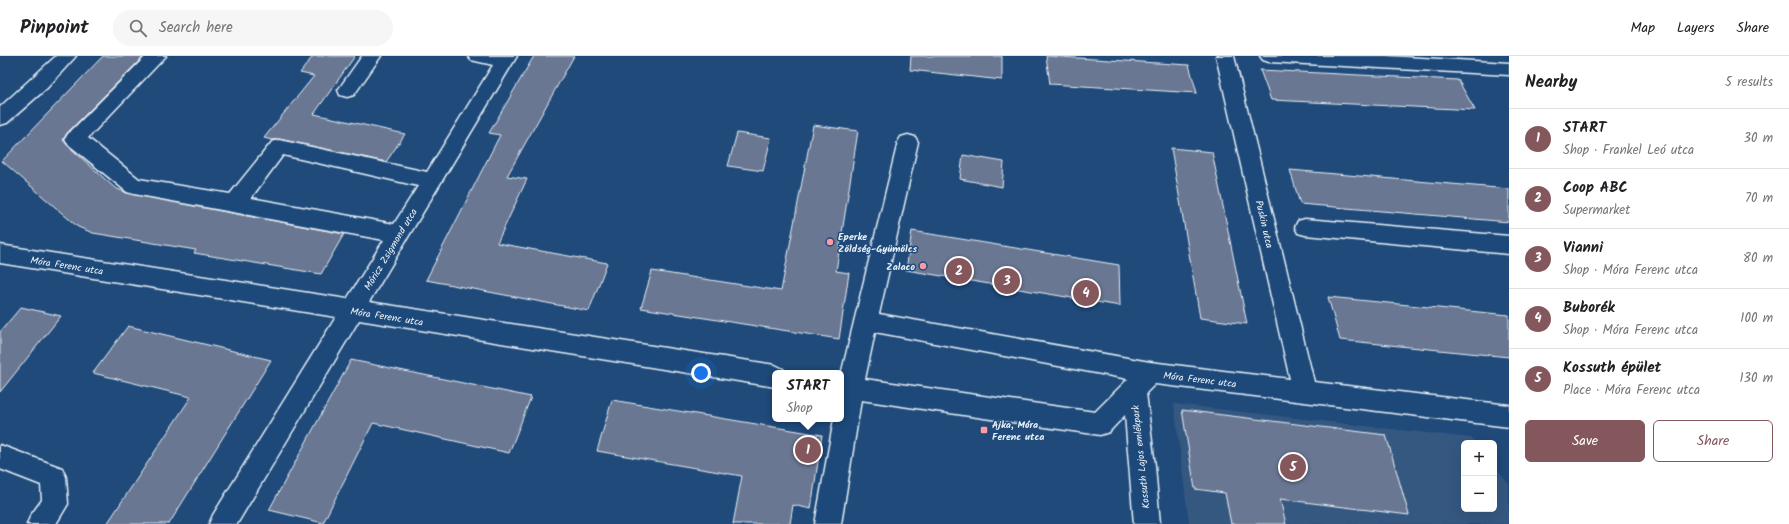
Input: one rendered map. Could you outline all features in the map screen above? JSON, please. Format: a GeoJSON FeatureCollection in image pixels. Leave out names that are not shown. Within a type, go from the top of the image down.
{"type":"FeatureCollection","features":[{"type":"Feature","properties":{"kind":"street"},"geometry":{"type":"LineString","coordinates":[[0,118],[40,83],[67,56]]}},
{"type":"Feature","properties":{"kind":"street"},"geometry":{"type":"LineString","coordinates":[[157,56],[75,139],[134,186],[235,203],[400,234]]}},
{"type":"Feature","properties":{"kind":"street"},"geometry":{"type":"LineString","coordinates":[[347,90],[372,56]]}},
{"type":"Feature","properties":{"kind":"street"},"geometry":{"type":"LineString","coordinates":[[477,56],[507,58]]}},
{"type":"Feature","properties":{"kind":"street","name":"Puskin utca"},"geometry":{"type":"LineString","coordinates":[[1225,56],[1305,392]]}},
{"type":"Feature","properties":{"kind":"street"},"geometry":{"type":"LineString","coordinates":[[1269,56],[1509,69]]}},
{"type":"Feature","properties":{"kind":"street","name":"Móricz Zsigmond utca"},"geometry":{"type":"LineString","coordinates":[[222,524],[507,58]]}},
{"type":"Feature","properties":{"kind":"street"},"geometry":{"type":"LineString","coordinates":[[844,402],[846,387],[866,321],[908,142]]}},
{"type":"Feature","properties":{"kind":"street"},"geometry":{"type":"LineString","coordinates":[[235,203],[279,147],[432,180]]}},
{"type":"Feature","properties":{"kind":"street"},"geometry":{"type":"LineString","coordinates":[[1305,227],[1509,245]]}},
{"type":"Feature","properties":{"kind":"street","name":"Móra Ferenc utca"},"geometry":{"type":"LineString","coordinates":[[0,254],[352,311],[772,376]]}},
{"type":"Feature","properties":{"kind":"street","name":"Móra Ferenc utca"},"geometry":{"type":"LineString","coordinates":[[866,321],[1142,382],[1305,392],[1507,419]]}},
{"type":"Feature","properties":{"kind":"street"},"geometry":{"type":"LineString","coordinates":[[846,387],[1100,424],[1142,382]]}},
{"type":"Feature","properties":{"kind":"street","name":"Kossuth Lajos emlékpark"},"geometry":{"type":"LineString","coordinates":[[1142,382],[1142,466],[1147,524]]}},
{"type":"Feature","properties":{"kind":"street"},"geometry":{"type":"LineString","coordinates":[[828,524],[841,422]]}},
{"type":"Feature","properties":{"kind":"street"},"geometry":{"type":"LineString","coordinates":[[0,457],[53,477],[54,504],[40,524]]}},
{"type":"Feature","properties":{"kind":"shaded area"},"geometry":{"type":"Polygon","coordinates":[[[1174,404],[1471,438],[1473,440],[1461,440],[1461,512],[1497,512],[1497,470],[1509,484],[1509,524],[1189,524],[1174,404]]]}},
{"type":"Feature","properties":{"kind":"building"},"geometry":{"type":"Polygon","coordinates":[[[103,56],[144,56],[67,133],[63,140],[67,145],[115,188],[127,193],[344,234],[321,274],[194,253],[196,250],[93,233],[78,227],[2,161],[103,56]]]}},
{"type":"Feature","properties":{"kind":"building"},"geometry":{"type":"Polygon","coordinates":[[[313,56],[355,56],[314,114],[405,134],[386,162],[279,139],[272,140],[264,138],[314,76],[300,73],[313,56]]]}},
{"type":"Feature","properties":{"kind":"building"},"geometry":{"type":"Polygon","coordinates":[[[534,56],[574,56],[507,176],[527,179],[497,243],[607,263],[589,311],[426,280],[500,135],[489,133],[534,56]]]}},
{"type":"Feature","properties":{"kind":"building"},"geometry":{"type":"Polygon","coordinates":[[[911,56],[1002,56],[1002,80],[910,70],[911,56]]]}},
{"type":"Feature","properties":{"kind":"building"},"geometry":{"type":"Polygon","coordinates":[[[1046,56],[1189,65],[1197,93],[1050,84],[1046,56]]]}},
{"type":"Feature","properties":{"kind":"building"},"geometry":{"type":"Polygon","coordinates":[[[1260,70],[1458,80],[1475,110],[1271,100],[1260,70]]]}},
{"type":"Feature","properties":{"kind":"building"},"geometry":{"type":"Polygon","coordinates":[[[813,125],[858,131],[836,271],[849,273],[839,339],[641,308],[652,271],[781,291],[813,125]]]}},
{"type":"Feature","properties":{"kind":"building"},"geometry":{"type":"Polygon","coordinates":[[[737,133],[771,138],[763,171],[728,166],[737,133]]]}},
{"type":"Feature","properties":{"kind":"building"},"geometry":{"type":"Polygon","coordinates":[[[1171,148],[1212,152],[1247,324],[1200,318],[1171,148]]]}},
{"type":"Feature","properties":{"kind":"building"},"geometry":{"type":"Polygon","coordinates":[[[963,155],[1004,162],[1002,187],[960,179],[963,155]]]}},
{"type":"Feature","properties":{"kind":"building"},"geometry":{"type":"Polygon","coordinates":[[[1290,170],[1509,189],[1509,222],[1300,204],[1290,170]]]}},
{"type":"Feature","properties":{"kind":"building"},"geometry":{"type":"Polygon","coordinates":[[[912,231],[1119,265],[1120,306],[906,270],[912,231]]]}},
{"type":"Feature","properties":{"kind":"building"},"geometry":{"type":"Polygon","coordinates":[[[1328,297],[1509,315],[1509,357],[1340,340],[1328,297]]]}},
{"type":"Feature","properties":{"kind":"building"},"geometry":{"type":"Polygon","coordinates":[[[21,307],[61,316],[0,392],[0,332],[21,307]]]}},
{"type":"Feature","properties":{"kind":"building"},"geometry":{"type":"Polygon","coordinates":[[[128,326],[271,360],[169,524],[107,524],[191,397],[93,373],[128,326]]]}},
{"type":"Feature","properties":{"kind":"building"},"geometry":{"type":"Polygon","coordinates":[[[351,360],[531,397],[509,453],[373,423],[323,523],[269,510],[351,360]]]}},
{"type":"Feature","properties":{"kind":"building"},"geometry":{"type":"Polygon","coordinates":[[[612,400],[822,435],[811,509],[793,505],[790,524],[733,524],[742,476],[597,451],[612,400]]]}},
{"type":"Feature","properties":{"kind":"building"},"geometry":{"type":"Polygon","coordinates":[[[1182,410],[1386,435],[1409,515],[1280,499],[1286,524],[1231,524],[1225,493],[1195,489],[1182,410]]]}},
{"type":"Feature","properties":{"kind":"place","name":"Eperke Zöldség-Gyümölcs"},"geometry":{"type":"Point","coordinates":[830,242]}},
{"type":"Feature","properties":{"kind":"place","name":"Zalaco"},"geometry":{"type":"Point","coordinates":[923,266]}},
{"type":"Feature","properties":{"kind":"place","name":"Coop ABC"},"geometry":{"type":"Point","coordinates":[959,271]}},
{"type":"Feature","properties":{"kind":"place","name":"Vianni"},"geometry":{"type":"Point","coordinates":[1007,281]}},
{"type":"Feature","properties":{"kind":"place","name":"Buborék"},"geometry":{"type":"Point","coordinates":[1086,293]}},
{"type":"Feature","properties":{"kind":"place","name":"Ajka, Móra Ferenc utca"},"geometry":{"type":"Point","coordinates":[984,430]}},
{"type":"Feature","properties":{"kind":"place","name":"START"},"geometry":{"type":"Point","coordinates":[808,450]}},
{"type":"Feature","properties":{"kind":"place","name":"Kossuth épület"},"geometry":{"type":"Point","coordinates":[1293,467]}}]}
